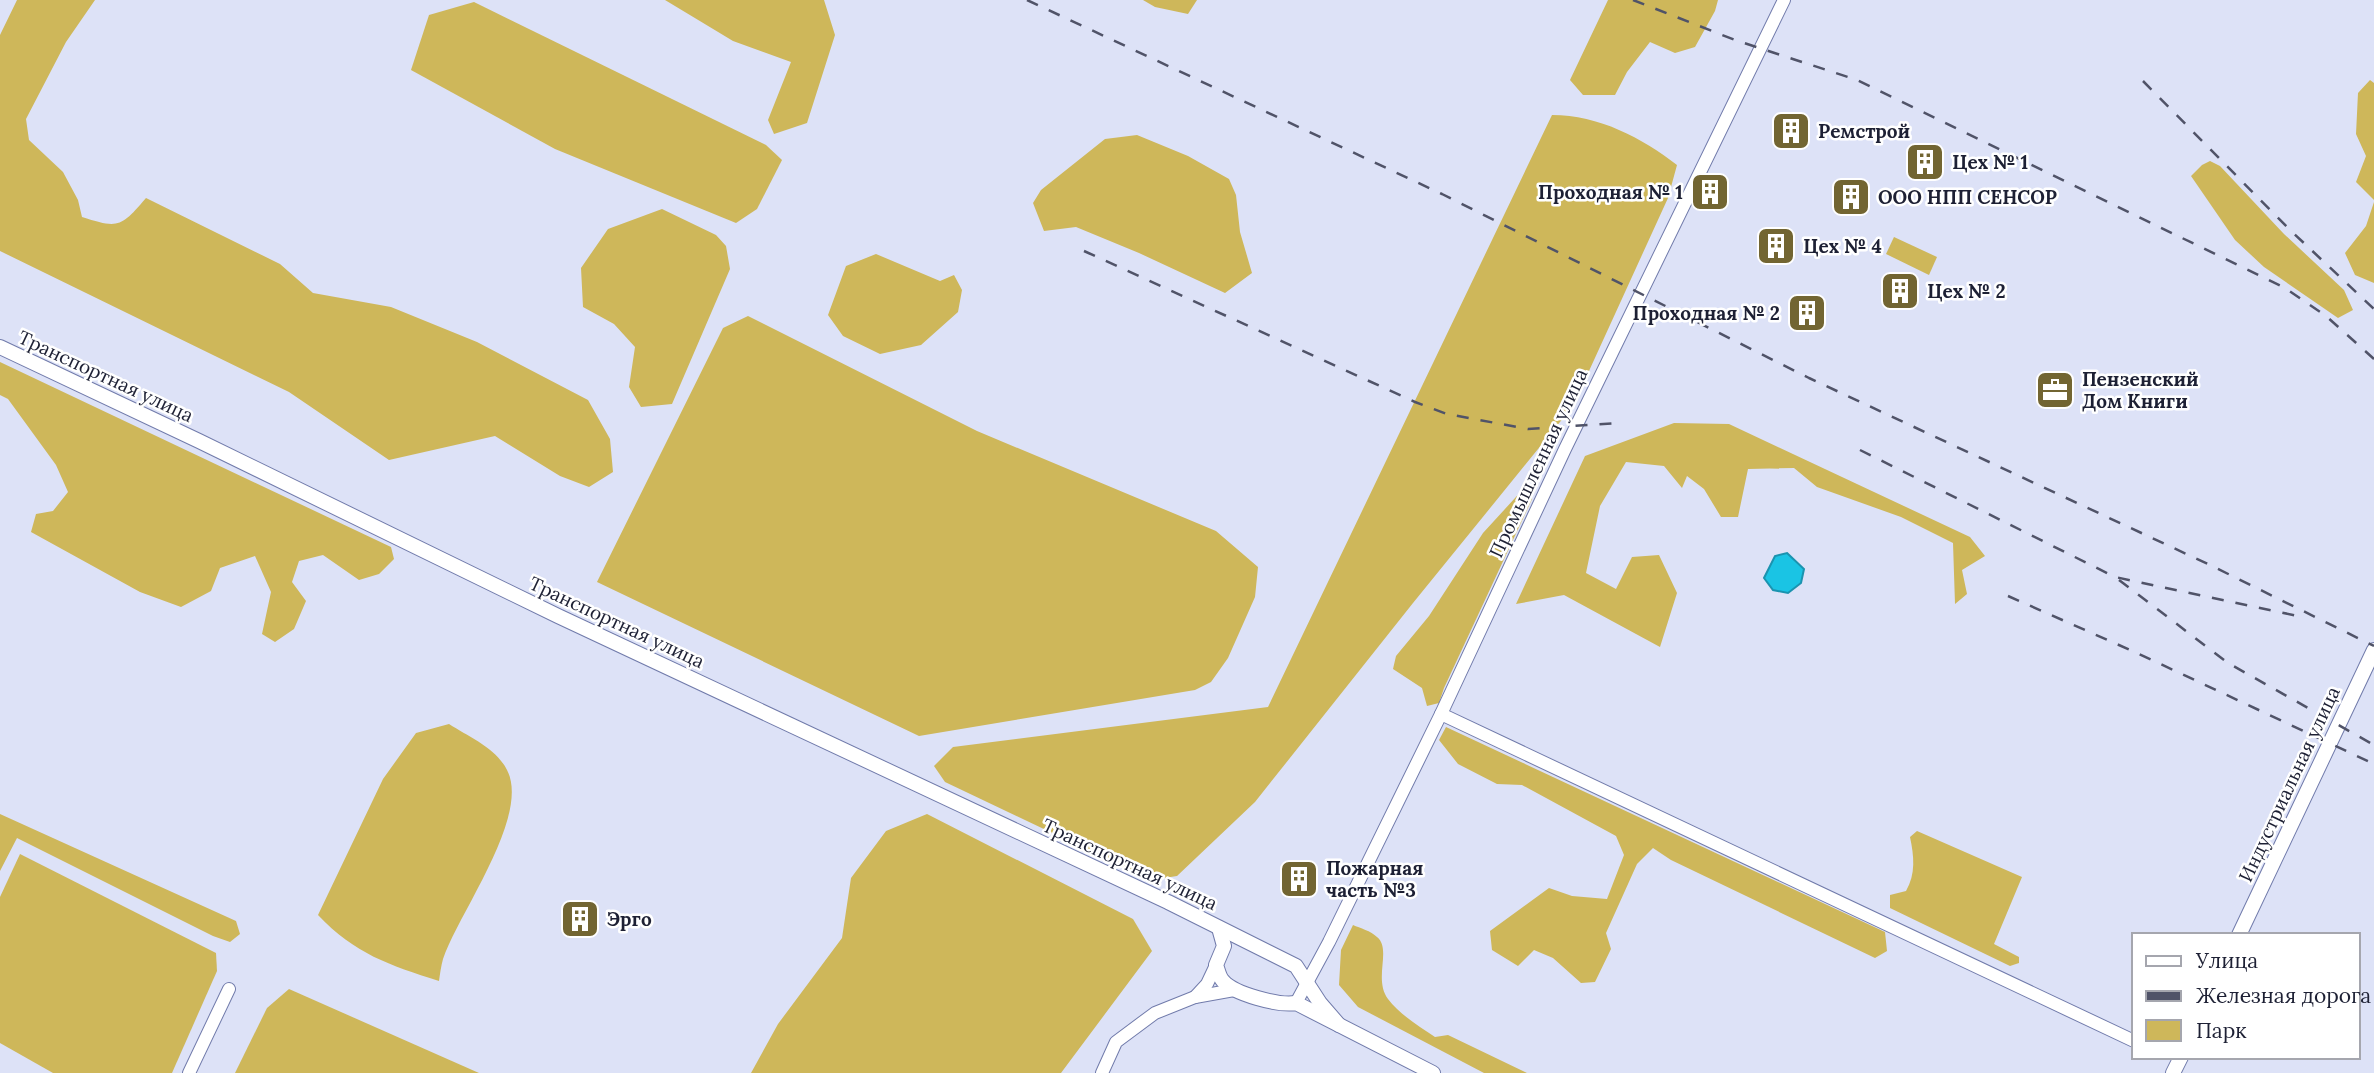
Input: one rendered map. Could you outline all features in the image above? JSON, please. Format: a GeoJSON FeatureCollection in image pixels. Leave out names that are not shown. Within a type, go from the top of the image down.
{"type":"FeatureCollection","features":[{"type":"Feature","properties":{"kind":"street","name":"Промышленная улица"},"geometry":{"type":"LineString","coordinates":[[1296,1003],[1329,942],[1441,714],[1565,449],[1784,0]]}},
{"type":"Feature","properties":{"kind":"street","name":"Транспортная улица"},"geometry":{"type":"LineString","coordinates":[[0,347],[558,617],[1296,966]]}},
{"type":"Feature","properties":{"kind":"street","name":"Индустриальная улица"},"geometry":{"type":"LineString","coordinates":[[2240,933],[2374,650]]}},
{"type":"Feature","properties":{"kind":"street"},"geometry":{"type":"LineString","coordinates":[[1441,714],[2132,1040]]}},
{"type":"Feature","properties":{"kind":"street"},"geometry":{"type":"LineString","coordinates":[[1195,997],[1207,984],[1224,946],[1219,928]]}},
{"type":"Feature","properties":{"kind":"street"},"geometry":{"type":"LineString","coordinates":[[1224,946],[1243,939]]}},
{"type":"Feature","properties":{"kind":"street"},"geometry":{"type":"LineString","coordinates":[[1329,942],[1311,960],[1296,966],[1320,1003],[1339,1025]]}},
{"type":"Feature","properties":{"kind":"street"},"geometry":{"type":"LineString","coordinates":[[1216,965],[1221,979],[1234,990],[1284,1005],[1296,1003],[1433,1073]]}},
{"type":"Feature","properties":{"kind":"street"},"geometry":{"type":"LineString","coordinates":[[189,1073],[229,989]]}},
{"type":"Feature","properties":{"kind":"street"},"geometry":{"type":"LineString","coordinates":[[1102,1073],[1116,1042],[1155,1013],[1195,997],[1234,990]]}},
{"type":"Feature","properties":{"kind":"green space"},"geometry":{"type":"Polygon","coordinates":[[[17,0],[95,0],[66,42],[26,119],[29,140],[63,172],[78,200],[82,217],[104,223],[118,223],[131,215],[146,198],[280,264],[313,293],[391,307],[477,342],[588,400],[610,439],[613,472],[589,487],[560,476],[495,436],[389,460],[289,392],[0,251],[0,35],[17,0]]]}},
{"type":"Feature","properties":{"kind":"green space"},"geometry":{"type":"Polygon","coordinates":[[[665,0],[824,0],[835,35],[807,123],[774,134],[768,120],[791,62],[733,41],[665,0]]]}},
{"type":"Feature","properties":{"kind":"green space"},"geometry":{"type":"Polygon","coordinates":[[[1143,0],[1197,0],[1188,14],[1155,7],[1143,0]]]}},
{"type":"Feature","properties":{"kind":"green space"},"geometry":{"type":"Polygon","coordinates":[[[1608,0],[1718,0],[1715,11],[1695,47],[1675,53],[1650,42],[1627,72],[1615,95],[1583,95],[1570,80],[1608,0]]]}},
{"type":"Feature","properties":{"kind":"green space"},"geometry":{"type":"Polygon","coordinates":[[[474,2],[766,145],[782,160],[757,209],[736,223],[555,149],[411,70],[429,15],[474,2]]]}},
{"type":"Feature","properties":{"kind":"green space"},"geometry":{"type":"Polygon","coordinates":[[[2370,80],[2374,83],[2374,200],[2356,182],[2366,156],[2356,134],[2358,93],[2370,80]]]}},
{"type":"Feature","properties":{"kind":"green space"},"geometry":{"type":"Polygon","coordinates":[[[1552,115],[1603,124],[1634,137],[1664,155],[1677,165],[1668,198],[1573,406],[1255,802],[1177,876],[1151,880],[945,782],[934,766],[953,747],[1268,707],[1552,115]]]}},
{"type":"Feature","properties":{"kind":"green space"},"geometry":{"type":"Polygon","coordinates":[[[1137,135],[1188,156],[1229,179],[1236,195],[1240,232],[1252,273],[1225,293],[1076,227],[1044,231],[1033,203],[1041,190],[1105,139],[1137,135]]]}},
{"type":"Feature","properties":{"kind":"green space"},"geometry":{"type":"Polygon","coordinates":[[[2210,161],[2220,166],[2284,234],[2344,290],[2353,310],[2338,318],[2264,267],[2235,240],[2191,176],[2210,161]]]}},
{"type":"Feature","properties":{"kind":"green space"},"geometry":{"type":"Polygon","coordinates":[[[2374,202],[2374,283],[2355,275],[2345,253],[2366,226],[2374,202]]]}},
{"type":"Feature","properties":{"kind":"green space"},"geometry":{"type":"Polygon","coordinates":[[[662,209],[716,235],[726,246],[730,269],[672,404],[641,407],[629,387],[635,347],[614,324],[583,307],[581,268],[608,229],[662,209]]]}},
{"type":"Feature","properties":{"kind":"green space"},"geometry":{"type":"Polygon","coordinates":[[[1894,237],[1937,257],[1929,275],[1886,254],[1894,237]]]}},
{"type":"Feature","properties":{"kind":"green space"},"geometry":{"type":"Polygon","coordinates":[[[876,254],[940,281],[954,275],[962,290],[958,312],[921,345],[880,354],[843,336],[828,315],[846,266],[876,254]]]}},
{"type":"Feature","properties":{"kind":"green space"},"geometry":{"type":"Polygon","coordinates":[[[748,316],[977,431],[1216,531],[1258,567],[1255,597],[1228,658],[1211,682],[1195,690],[919,736],[597,582],[723,328],[748,316]]]}},
{"type":"Feature","properties":{"kind":"green space"},"geometry":{"type":"Polygon","coordinates":[[[0,362],[391,547],[394,559],[379,574],[359,580],[323,555],[299,561],[292,582],[306,601],[294,629],[275,642],[262,634],[271,592],[255,556],[220,568],[211,591],[181,607],[140,592],[31,532],[36,514],[53,511],[68,492],[56,465],[8,399],[0,395],[0,362]]]}},
{"type":"Feature","properties":{"kind":"green space"},"geometry":{"type":"Polygon","coordinates":[[[1674,423],[1729,424],[1970,537],[1985,556],[1962,570],[1967,594],[1955,604],[1953,543],[1901,517],[1817,487],[1794,468],[1748,469],[1738,517],[1721,517],[1704,489],[1687,476],[1682,488],[1664,466],[1626,462],[1600,506],[1586,573],[1616,589],[1632,557],[1659,555],[1677,593],[1660,647],[1564,595],[1516,604],[1585,456],[1674,423]]]}},
{"type":"Feature","properties":{"kind":"green space"},"geometry":{"type":"Polygon","coordinates":[[[1526,486],[1532,486],[1532,499],[1439,703],[1427,706],[1422,688],[1393,669],[1396,656],[1429,616],[1483,533],[1526,486]]]}},
{"type":"Feature","properties":{"kind":"green space"},"geometry":{"type":"Polygon","coordinates":[[[449,724],[496,755],[507,770],[512,789],[509,813],[501,838],[451,940],[443,959],[439,981],[359,949],[318,915],[383,779],[416,733],[449,724]]]}},
{"type":"Feature","properties":{"kind":"green space"},"geometry":{"type":"Polygon","coordinates":[[[1446,727],[1885,932],[1887,951],[1875,958],[1671,860],[1653,848],[1637,864],[1606,933],[1611,949],[1595,982],[1581,983],[1553,958],[1534,950],[1518,966],[1492,950],[1490,931],[1549,888],[1572,896],[1607,899],[1624,855],[1616,836],[1522,785],[1497,784],[1458,764],[1439,740],[1446,727]]]}},
{"type":"Feature","properties":{"kind":"green space"},"geometry":{"type":"Polygon","coordinates":[[[0,814],[236,921],[240,934],[230,942],[213,936],[17,838],[0,871],[0,814]]]}},
{"type":"Feature","properties":{"kind":"green space"},"geometry":{"type":"Polygon","coordinates":[[[927,814],[1133,919],[1152,951],[1061,1073],[751,1073],[778,1024],[842,938],[851,878],[886,831],[927,814]]]}},
{"type":"Feature","properties":{"kind":"green space"},"geometry":{"type":"Polygon","coordinates":[[[1917,831],[2022,877],[1994,944],[2019,957],[2019,963],[2010,966],[1890,908],[1890,895],[1906,891],[1909,885],[1913,865],[1910,837],[1917,831]]]}},
{"type":"Feature","properties":{"kind":"green space"},"geometry":{"type":"Polygon","coordinates":[[[20,854],[216,953],[217,971],[172,1073],[53,1073],[0,1043],[0,897],[20,854]]]}},
{"type":"Feature","properties":{"kind":"green space"},"geometry":{"type":"Polygon","coordinates":[[[1353,925],[1372,933],[1381,942],[1384,991],[1404,1015],[1435,1037],[1448,1035],[1527,1073],[1484,1073],[1358,1007],[1339,985],[1341,950],[1353,925]]]}},
{"type":"Feature","properties":{"kind":"green space"},"geometry":{"type":"Polygon","coordinates":[[[289,989],[479,1073],[235,1073],[267,1008],[289,989]]]}},
{"type":"Feature","properties":{"kind":"water"},"geometry":{"type":"Polygon","coordinates":[[[1787,553],[1804,569],[1801,583],[1788,593],[1773,590],[1764,578],[1775,556],[1787,553]]]}},
{"type":"Feature","properties":{"kind":"railway"},"geometry":{"type":"LineString","coordinates":[[1027,0],[1442,194],[1809,378],[2210,565],[2374,646]]}},
{"type":"Feature","properties":{"kind":"railway"},"geometry":{"type":"LineString","coordinates":[[1633,0],[1735,40],[1857,80],[2285,288],[2326,316],[2374,359]]}},
{"type":"Feature","properties":{"kind":"railway"},"geometry":{"type":"LineString","coordinates":[[2143,81],[2289,229],[2374,309]]}},
{"type":"Feature","properties":{"kind":"railway"},"geometry":{"type":"LineString","coordinates":[[1084,251],[1415,402],[1447,414],[1528,429],[1618,423]]}},
{"type":"Feature","properties":{"kind":"railway"},"geometry":{"type":"LineString","coordinates":[[1860,450],[2115,577],[2298,616]]}},
{"type":"Feature","properties":{"kind":"railway"},"geometry":{"type":"LineString","coordinates":[[2119,580],[2228,663],[2374,745]]}},
{"type":"Feature","properties":{"kind":"railway"},"geometry":{"type":"LineString","coordinates":[[2008,596],[2374,764]]}},
{"type":"Feature","properties":{"kind":"place","name":"Ремстрой"},"geometry":{"type":"Point","coordinates":[1791,131]}},
{"type":"Feature","properties":{"kind":"place","name":"Цех № 1"},"geometry":{"type":"Point","coordinates":[1925,162]}},
{"type":"Feature","properties":{"kind":"place","name":"Проходная № 1"},"geometry":{"type":"Point","coordinates":[1710,192]}},
{"type":"Feature","properties":{"kind":"place","name":"ООО НПП СЕНСОР"},"geometry":{"type":"Point","coordinates":[1851,197]}},
{"type":"Feature","properties":{"kind":"place","name":"Цех № 4"},"geometry":{"type":"Point","coordinates":[1776,246]}},
{"type":"Feature","properties":{"kind":"place","name":"Цех № 2"},"geometry":{"type":"Point","coordinates":[1900,291]}},
{"type":"Feature","properties":{"kind":"place","name":"Проходная № 2"},"geometry":{"type":"Point","coordinates":[1807,313]}},
{"type":"Feature","properties":{"kind":"place","name":"Пензенский Дом Книги"},"geometry":{"type":"Point","coordinates":[2055,390]}},
{"type":"Feature","properties":{"kind":"place","name":"Пожарная часть №3"},"geometry":{"type":"Point","coordinates":[1299,879]}},
{"type":"Feature","properties":{"kind":"place","name":"Эрго"},"geometry":{"type":"Point","coordinates":[580,919]}}]}
